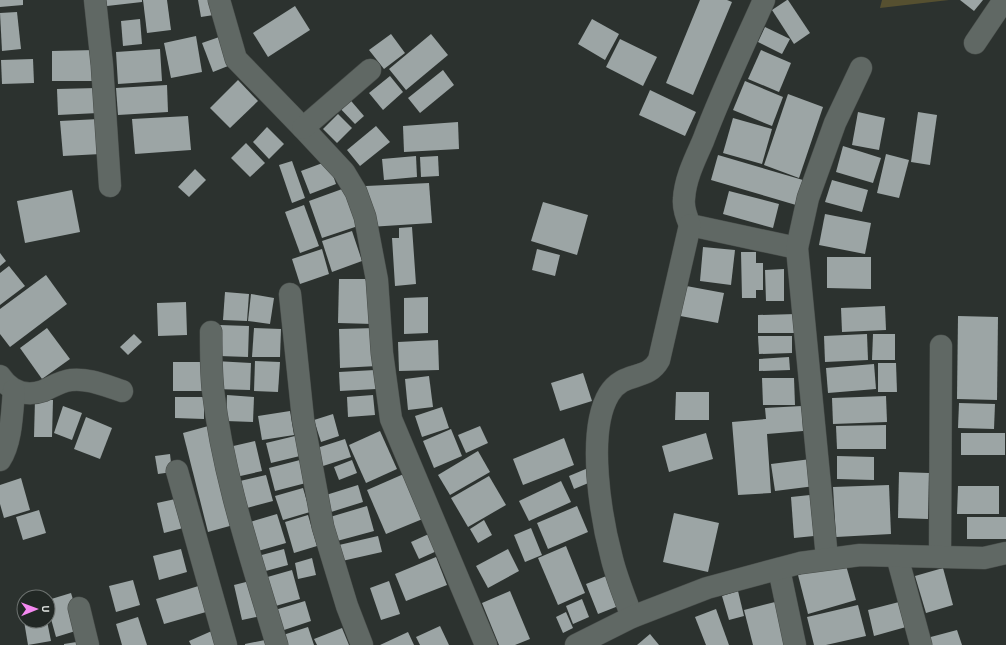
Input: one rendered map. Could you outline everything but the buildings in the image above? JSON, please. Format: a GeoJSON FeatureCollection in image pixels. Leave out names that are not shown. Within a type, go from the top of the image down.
{"type":"FeatureCollection","features":[{"type":"Feature","properties":{"kind":"street"},"geometry":{"type":"LineString","coordinates":[[95,0],[102,64],[110,186]]}},
{"type":"Feature","properties":{"kind":"street"},"geometry":{"type":"LineString","coordinates":[[219,0],[236,59],[344,172],[356,192],[365,218],[377,280],[382,353],[391,419],[486,645]]}},
{"type":"Feature","properties":{"kind":"street"},"geometry":{"type":"LineString","coordinates":[[632,617],[612,560],[603,518],[598,474],[600,419],[603,405],[609,393],[616,384],[628,378],[650,372],[654,369],[659,360],[690,225],[685,213],[684,198],[690,173],[709,124],[764,0]]}},
{"type":"Feature","properties":{"kind":"street"},"geometry":{"type":"LineString","coordinates":[[975,43],[1004,0]]}},
{"type":"Feature","properties":{"kind":"street"},"geometry":{"type":"LineString","coordinates":[[827,558],[797,248],[808,198],[835,123],[861,68]]}},
{"type":"Feature","properties":{"kind":"street"},"geometry":{"type":"LineString","coordinates":[[303,128],[370,70]]}},
{"type":"Feature","properties":{"kind":"street"},"geometry":{"type":"LineString","coordinates":[[690,225],[797,248]]}},
{"type":"Feature","properties":{"kind":"street"},"geometry":{"type":"LineString","coordinates":[[290,294],[303,419],[323,527],[347,606],[362,645]]}},
{"type":"Feature","properties":{"kind":"street"},"geometry":{"type":"LineString","coordinates":[[210,332],[213,389],[222,448],[243,531],[277,645]]}},
{"type":"Feature","properties":{"kind":"street"},"geometry":{"type":"LineString","coordinates":[[940,557],[941,346]]}},
{"type":"Feature","properties":{"kind":"street"},"geometry":{"type":"LineString","coordinates":[[7,383],[25,393],[42,391],[64,381],[72,380],[92,381],[122,391]]}},
{"type":"Feature","properties":{"kind":"street"},"geometry":{"type":"LineString","coordinates":[[0,460],[4,455],[8,440],[7,383]]}},
{"type":"Feature","properties":{"kind":"street"},"geometry":{"type":"LineString","coordinates":[[177,471],[226,645]]}},
{"type":"Feature","properties":{"kind":"street"},"geometry":{"type":"LineString","coordinates":[[576,645],[632,617],[708,588],[800,563],[860,554],[984,558],[1006,553]]}},
{"type":"Feature","properties":{"kind":"street"},"geometry":{"type":"LineString","coordinates":[[897,556],[921,645]]}},
{"type":"Feature","properties":{"kind":"street"},"geometry":{"type":"LineString","coordinates":[[779,569],[795,645]]}},
{"type":"Feature","properties":{"kind":"street"},"geometry":{"type":"LineString","coordinates":[[79,608],[88,645]]}},
{"type":"Feature","properties":{"kind":"shaded area"},"geometry":{"type":"Polygon","coordinates":[[[882,0],[949,0],[880,8],[882,0]]]}}]}
